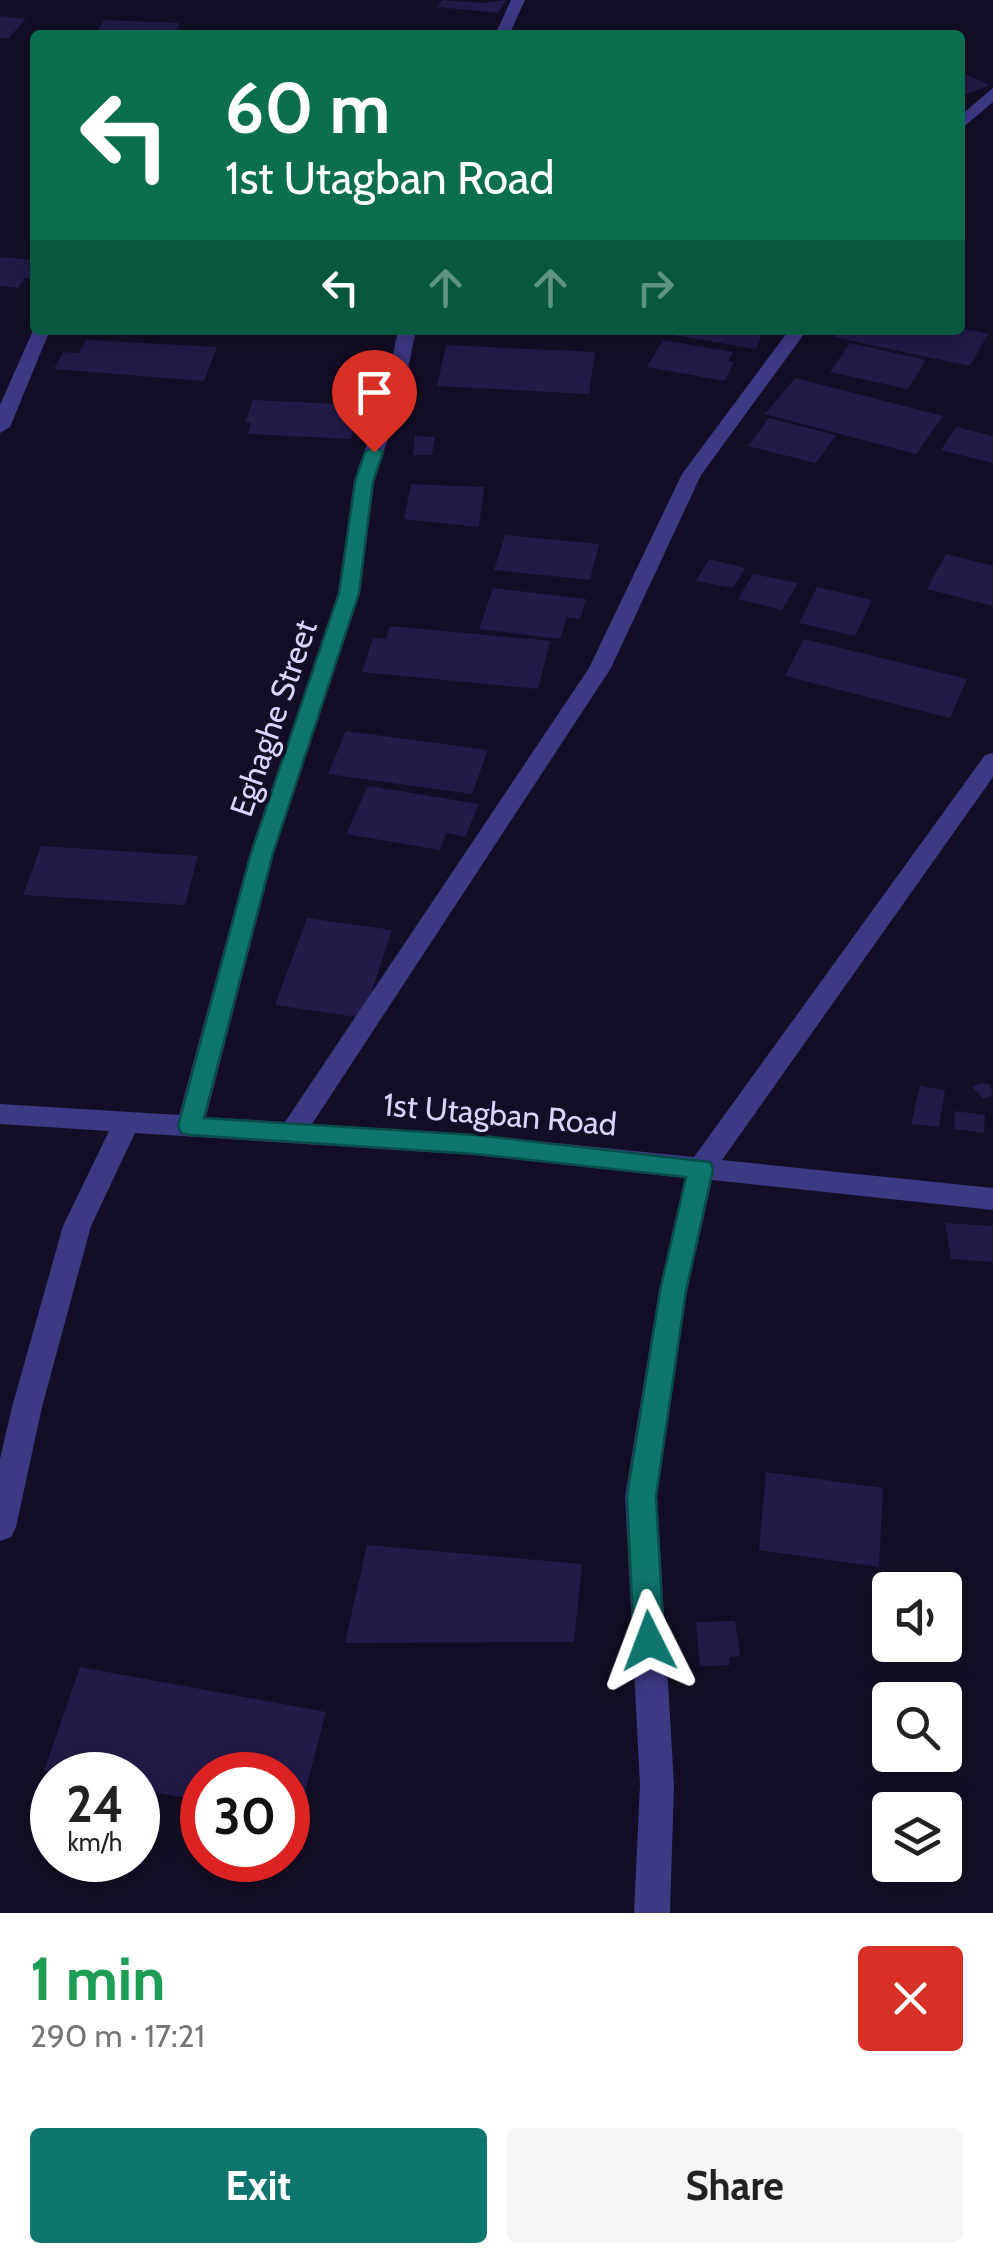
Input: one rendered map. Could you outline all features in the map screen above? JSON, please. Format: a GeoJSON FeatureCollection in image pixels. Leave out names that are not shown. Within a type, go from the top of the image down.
{"type":"FeatureCollection","features":[{"type":"Feature","properties":{"kind":"street"},"geometry":{"type":"LineString","coordinates":[[504,30],[518,0]]}},
{"type":"Feature","properties":{"kind":"street"},"geometry":{"type":"LineString","coordinates":[[965,121],[993,93]]}},
{"type":"Feature","properties":{"kind":"street"},"geometry":{"type":"LineString","coordinates":[[0,427],[40,335]]}},
{"type":"Feature","properties":{"kind":"street","name":"Eghaghe Street"},"geometry":{"type":"LineString","coordinates":[[190,1126],[262,853],[349,593],[364,482],[394,393],[406,335]]}},
{"type":"Feature","properties":{"kind":"street"},"geometry":{"type":"LineString","coordinates":[[292,1133],[600,668],[692,474],[794,335]]}},
{"type":"Feature","properties":{"kind":"street"},"geometry":{"type":"LineString","coordinates":[[652,1913],[657,1785],[642,1496],[673,1291],[701,1169],[993,760]]}},
{"type":"Feature","properties":{"kind":"street","name":"1st Utagban Road"},"geometry":{"type":"LineString","coordinates":[[0,1114],[475,1145],[993,1199]]}},
{"type":"Feature","properties":{"kind":"street"},"geometry":{"type":"LineString","coordinates":[[0,1527],[26,1407],[77,1226],[127,1122]]}},
{"type":"Feature","properties":{"kind":"building"},"geometry":{"type":"Polygon","coordinates":[[[442,0],[506,0],[498,13],[437,7],[442,0]]]}},
{"type":"Feature","properties":{"kind":"building"},"geometry":{"type":"Polygon","coordinates":[[[0,16],[26,19],[8,39],[0,38],[0,16]]]}},
{"type":"Feature","properties":{"kind":"building"},"geometry":{"type":"Polygon","coordinates":[[[104,20],[179,23],[176,30],[98,30],[104,20]]]}},
{"type":"Feature","properties":{"kind":"building"},"geometry":{"type":"Polygon","coordinates":[[[965,74],[990,85],[965,95],[965,74]]]}},
{"type":"Feature","properties":{"kind":"building"},"geometry":{"type":"Polygon","coordinates":[[[0,257],[30,260],[30,278],[25,278],[18,288],[0,286],[0,257]]]}},
{"type":"Feature","properties":{"kind":"building"},"geometry":{"type":"Polygon","coordinates":[[[965,329],[988,334],[970,366],[834,337],[965,335],[965,329]]]}},
{"type":"Feature","properties":{"kind":"building"},"geometry":{"type":"Polygon","coordinates":[[[673,335],[761,335],[756,349],[673,335]]]}},
{"type":"Feature","properties":{"kind":"building"},"geometry":{"type":"Polygon","coordinates":[[[86,340],[217,347],[204,381],[54,369],[63,352],[79,353],[86,340]]]}},
{"type":"Feature","properties":{"kind":"building"},"geometry":{"type":"Polygon","coordinates":[[[663,340],[733,352],[728,361],[734,362],[725,381],[647,367],[663,340]]]}},
{"type":"Feature","properties":{"kind":"building"},"geometry":{"type":"Polygon","coordinates":[[[850,343],[926,360],[908,389],[830,372],[850,343]]]}},
{"type":"Feature","properties":{"kind":"building"},"geometry":{"type":"Polygon","coordinates":[[[446,345],[595,352],[589,394],[437,386],[446,345]]]}},
{"type":"Feature","properties":{"kind":"building"},"geometry":{"type":"Polygon","coordinates":[[[795,378],[943,416],[916,454],[765,414],[795,378]]]}},
{"type":"Feature","properties":{"kind":"building"},"geometry":{"type":"Polygon","coordinates":[[[253,400],[359,405],[351,439],[248,434],[251,422],[245,422],[253,400]]]}},
{"type":"Feature","properties":{"kind":"building"},"geometry":{"type":"Polygon","coordinates":[[[769,418],[836,435],[816,463],[748,446],[769,418]]]}},
{"type":"Feature","properties":{"kind":"building"},"geometry":{"type":"Polygon","coordinates":[[[956,427],[993,436],[993,463],[941,450],[956,427]]]}},
{"type":"Feature","properties":{"kind":"building"},"geometry":{"type":"Polygon","coordinates":[[[415,436],[435,437],[432,455],[413,455],[415,436]]]}},
{"type":"Feature","properties":{"kind":"building"},"geometry":{"type":"Polygon","coordinates":[[[411,484],[484,487],[479,527],[404,519],[411,484]]]}},
{"type":"Feature","properties":{"kind":"building"},"geometry":{"type":"Polygon","coordinates":[[[505,535],[599,544],[590,580],[494,570],[505,535]]]}},
{"type":"Feature","properties":{"kind":"building"},"geometry":{"type":"Polygon","coordinates":[[[946,554],[993,566],[993,606],[927,589],[946,554]]]}},
{"type":"Feature","properties":{"kind":"building"},"geometry":{"type":"Polygon","coordinates":[[[709,559],[745,568],[733,588],[696,581],[709,559]]]}},
{"type":"Feature","properties":{"kind":"building"},"geometry":{"type":"Polygon","coordinates":[[[753,574],[798,583],[782,610],[738,599],[753,574]]]}},
{"type":"Feature","properties":{"kind":"building"},"geometry":{"type":"Polygon","coordinates":[[[817,587],[872,600],[855,636],[799,623],[817,587]]]}},
{"type":"Feature","properties":{"kind":"building"},"geometry":{"type":"Polygon","coordinates":[[[493,588],[586,599],[580,619],[567,617],[560,639],[479,629],[493,588]]]}},
{"type":"Feature","properties":{"kind":"building"},"geometry":{"type":"Polygon","coordinates":[[[390,626],[550,641],[538,689],[362,672],[373,638],[386,639],[390,626]]]}},
{"type":"Feature","properties":{"kind":"building"},"geometry":{"type":"Polygon","coordinates":[[[804,639],[967,679],[950,718],[785,676],[804,639]]]}},
{"type":"Feature","properties":{"kind":"building"},"geometry":{"type":"Polygon","coordinates":[[[346,731],[488,750],[472,794],[328,774],[346,731]]]}},
{"type":"Feature","properties":{"kind":"building"},"geometry":{"type":"Polygon","coordinates":[[[368,786],[479,804],[465,837],[446,833],[440,850],[346,834],[368,786]]]}},
{"type":"Feature","properties":{"kind":"building"},"geometry":{"type":"Polygon","coordinates":[[[41,846],[198,856],[185,905],[23,895],[41,846]]]}},
{"type":"Feature","properties":{"kind":"building"},"geometry":{"type":"Polygon","coordinates":[[[307,918],[392,930],[363,1018],[275,1005],[307,918]]]}},
{"type":"Feature","properties":{"kind":"building"},"geometry":{"type":"Polygon","coordinates":[[[990,1084],[993,1095],[983,1099],[972,1087],[990,1084]]]}},
{"type":"Feature","properties":{"kind":"building"},"geometry":{"type":"Polygon","coordinates":[[[920,1086],[945,1090],[939,1127],[911,1124],[920,1086]]]}},
{"type":"Feature","properties":{"kind":"building"},"geometry":{"type":"Polygon","coordinates":[[[955,1111],[985,1115],[984,1133],[954,1129],[955,1111]]]}},
{"type":"Feature","properties":{"kind":"building"},"geometry":{"type":"Polygon","coordinates":[[[945,1223],[993,1226],[993,1262],[951,1259],[945,1223]]]}},
{"type":"Feature","properties":{"kind":"building"},"geometry":{"type":"Polygon","coordinates":[[[766,1472],[883,1488],[879,1567],[759,1550],[766,1472]]]}},
{"type":"Feature","properties":{"kind":"building"},"geometry":{"type":"Polygon","coordinates":[[[367,1545],[582,1564],[574,1642],[345,1643],[367,1545]]]}},
{"type":"Feature","properties":{"kind":"building"},"geometry":{"type":"Polygon","coordinates":[[[735,1621],[740,1656],[729,1657],[730,1665],[700,1666],[696,1622],[735,1621]]]}},
{"type":"Feature","properties":{"kind":"building"},"geometry":{"type":"Polygon","coordinates":[[[80,1667],[326,1712],[310,1773],[310,1752],[180,1752],[180,1797],[160,1793],[160,1752],[51,1752],[80,1667]]]}},
{"type":"Feature","properties":{"kind":"route"},"geometry":{"type":"LineString","coordinates":[[374,452],[364,482],[349,593],[262,853],[190,1126],[475,1145],[701,1169],[673,1291],[642,1496],[649,1641]]}}]}
